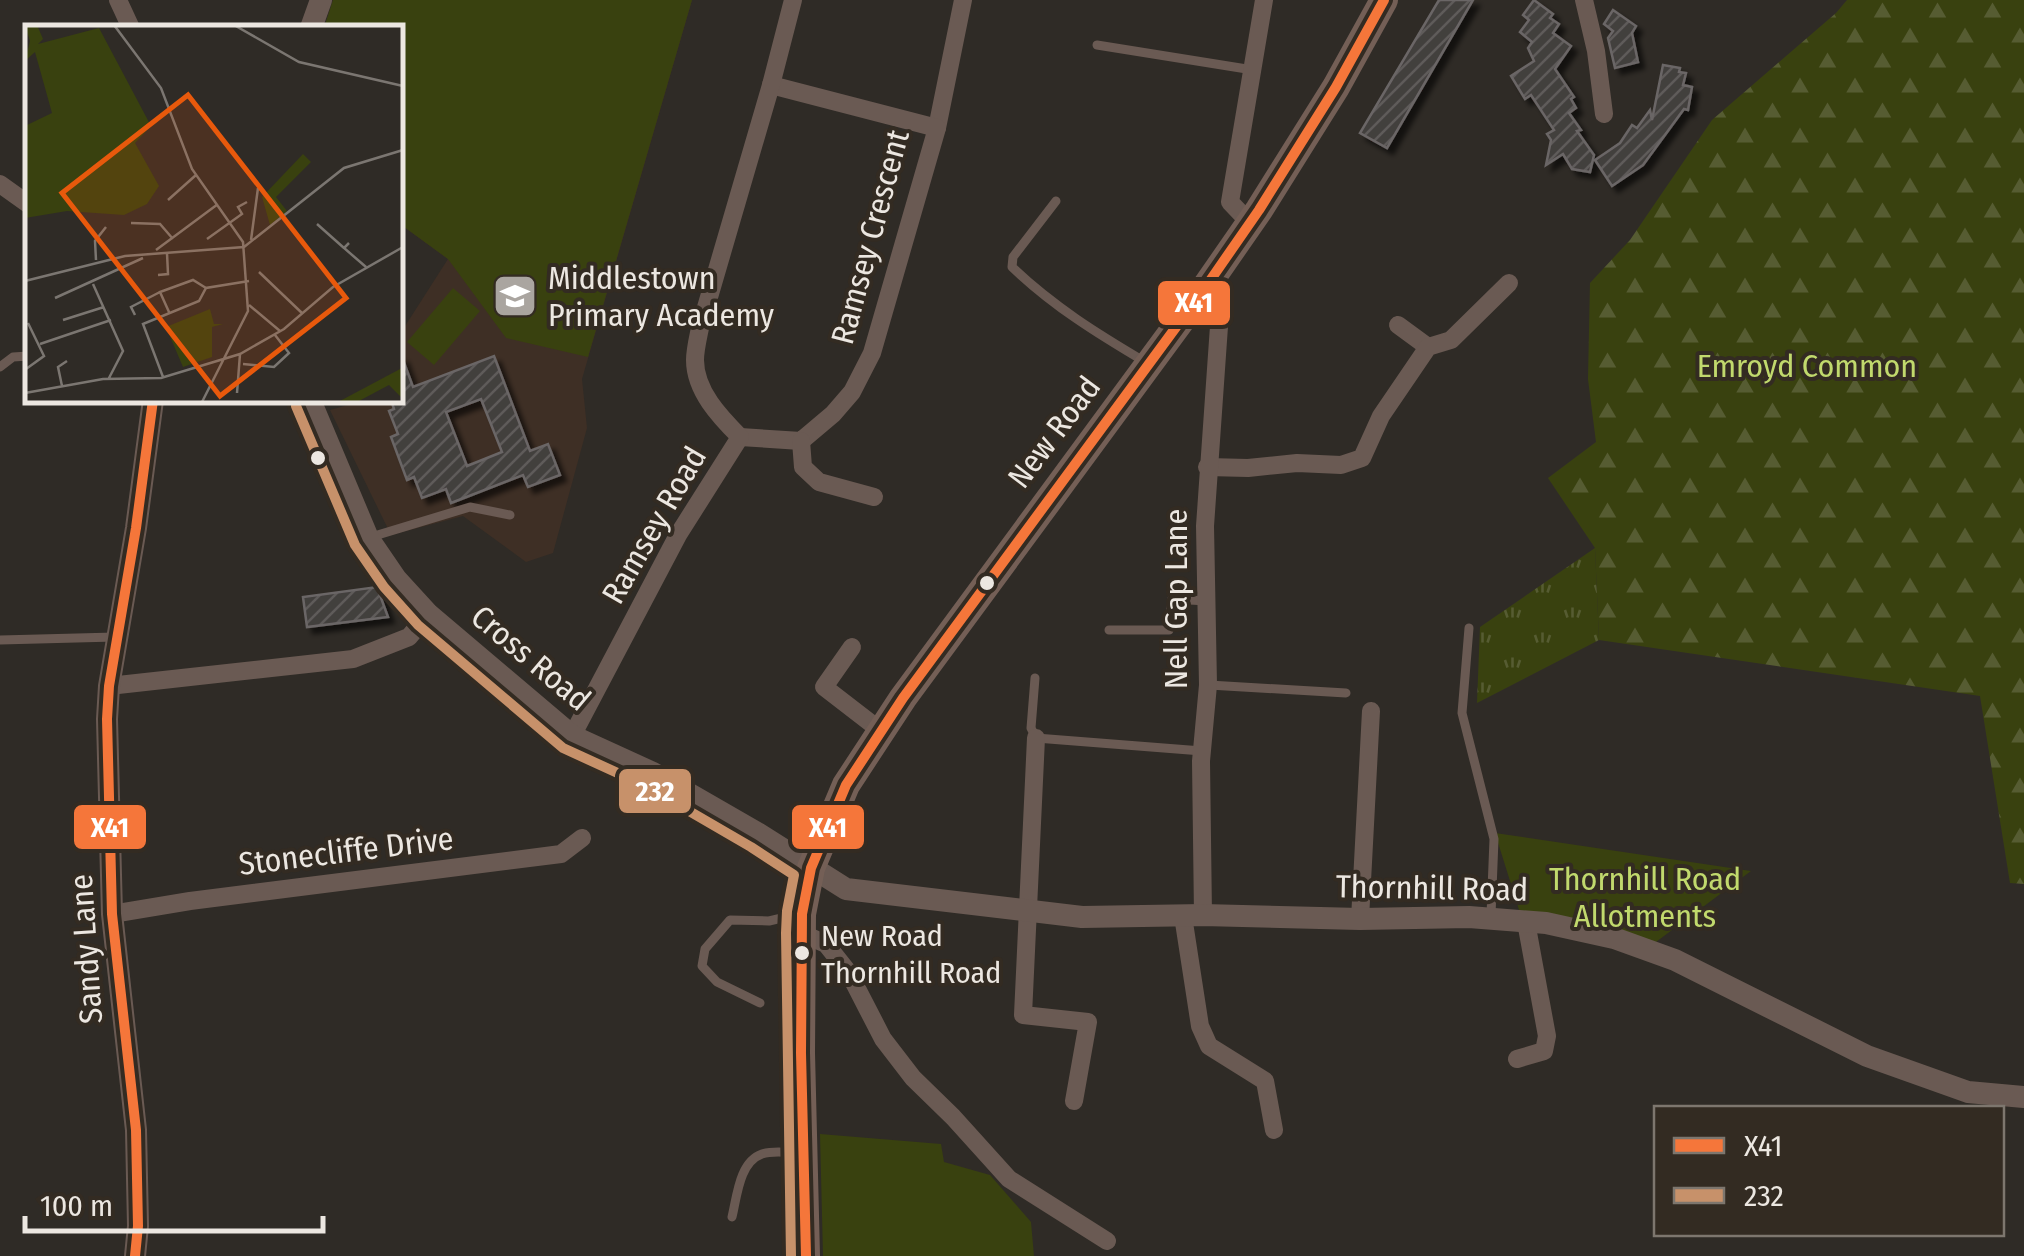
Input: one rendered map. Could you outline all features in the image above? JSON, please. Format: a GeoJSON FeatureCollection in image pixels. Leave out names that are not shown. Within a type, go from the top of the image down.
{"type":"FeatureCollection","features":[{"type":"Feature","properties":{"kind":"highway","name":"New Road"},"geometry":{"type":"LineString","coordinates":[[806,1256],[802,924],[811,868],[846,785],[1008,554],[1207,286],[1336,87],[1384,0]]}},
{"type":"Feature","properties":{"kind":"street"},"geometry":{"type":"LineString","coordinates":[[118,0],[130,25]]}},
{"type":"Feature","properties":{"kind":"street","name":"Ramsey Road"},"geometry":{"type":"LineString","coordinates":[[572,736],[678,535],[740,437],[703,392],[694,362],[700,328],[793,0]]}},
{"type":"Feature","properties":{"kind":"street"},"geometry":{"type":"LineString","coordinates":[[937,128],[963,0]]}},
{"type":"Feature","properties":{"kind":"street"},"geometry":{"type":"LineString","coordinates":[[1250,223],[1230,202],[1264,0]]}},
{"type":"Feature","properties":{"kind":"street"},"geometry":{"type":"LineString","coordinates":[[1584,0],[1604,114]]}},
{"type":"Feature","properties":{"kind":"street","name":"Ramsey Crescent"},"geometry":{"type":"LineString","coordinates":[[771,85],[937,128],[872,353],[852,392],[801,441]]}},
{"type":"Feature","properties":{"kind":"street"},"geometry":{"type":"LineString","coordinates":[[0,184],[25,202]]}},
{"type":"Feature","properties":{"kind":"street"},"geometry":{"type":"LineString","coordinates":[[1208,467],[1341,465],[1362,458],[1381,416],[1428,347],[1451,340],[1509,284]]}},
{"type":"Feature","properties":{"kind":"street","name":"Nell Gap Lane"},"geometry":{"type":"LineString","coordinates":[[1207,286],[1220,312],[1205,526],[1208,685],[1193,916],[1200,1026],[1209,1046],[1264,1081],[1274,1130]]}},
{"type":"Feature","properties":{"kind":"street"},"geometry":{"type":"LineString","coordinates":[[1398,325],[1428,347]]}},
{"type":"Feature","properties":{"kind":"street","name":"Sandy Lane"},"geometry":{"type":"LineString","coordinates":[[135,1256],[136,1130],[112,914],[108,719],[153,402]]}},
{"type":"Feature","properties":{"kind":"street","name":"Cross Road"},"geometry":{"type":"LineString","coordinates":[[311,402],[368,538],[396,579],[428,614],[572,736],[653,774],[760,834],[811,868]]}},
{"type":"Feature","properties":{"kind":"street"},"geometry":{"type":"LineString","coordinates":[[740,437],[801,441],[802,466],[819,482],[874,496]]}},
{"type":"Feature","properties":{"kind":"street"},"geometry":{"type":"LineString","coordinates":[[110,686],[353,659],[409,637],[428,614]]}},
{"type":"Feature","properties":{"kind":"street"},"geometry":{"type":"LineString","coordinates":[[852,647],[824,687],[881,731]]}},
{"type":"Feature","properties":{"kind":"street"},"geometry":{"type":"LineString","coordinates":[[1360,919],[1371,710]]}},
{"type":"Feature","properties":{"kind":"street"},"geometry":{"type":"LineString","coordinates":[[1036,738],[1023,1015],[1088,1022],[1074,1101]]}},
{"type":"Feature","properties":{"kind":"street","name":"Stonecliffe Drive"},"geometry":{"type":"LineString","coordinates":[[112,914],[561,854],[582,838]]}},
{"type":"Feature","properties":{"kind":"street","name":"Thornhill Road"},"geometry":{"type":"LineString","coordinates":[[811,868],[846,888],[1082,916],[1491,918],[1546,923],[1614,938],[1675,960],[1867,1056],[1968,1092],[2024,1097]]}},
{"type":"Feature","properties":{"kind":"street"},"geometry":{"type":"LineString","coordinates":[[1517,1059],[1544,1051],[1546,1036],[1526,922]]}},
{"type":"Feature","properties":{"kind":"street"},"geometry":{"type":"LineString","coordinates":[[802,924],[826,944],[849,972],[883,1040],[912,1078],[1009,1179],[1107,1241]]}},
{"type":"Feature","properties":{"kind":"lane"},"geometry":{"type":"LineString","coordinates":[[1097,45],[1253,70]]}},
{"type":"Feature","properties":{"kind":"lane"},"geometry":{"type":"LineString","coordinates":[[1056,201],[1012,257],[1012,266],[1043,296],[1148,364]]}},
{"type":"Feature","properties":{"kind":"lane"},"geometry":{"type":"LineString","coordinates":[[0,368],[13,357],[25,356]]}},
{"type":"Feature","properties":{"kind":"lane"},"geometry":{"type":"LineString","coordinates":[[368,538],[470,507],[510,515]]}},
{"type":"Feature","properties":{"kind":"lane"},"geometry":{"type":"LineString","coordinates":[[1109,630],[1170,630],[1172,600],[1207,601]]}},
{"type":"Feature","properties":{"kind":"lane"},"geometry":{"type":"LineString","coordinates":[[1469,628],[1462,713],[1494,838],[1491,918]]}},
{"type":"Feature","properties":{"kind":"lane"},"geometry":{"type":"LineString","coordinates":[[0,640],[118,637]]}},
{"type":"Feature","properties":{"kind":"lane"},"geometry":{"type":"LineString","coordinates":[[1035,678],[1031,728],[1036,738],[1202,751]]}},
{"type":"Feature","properties":{"kind":"lane"},"geometry":{"type":"LineString","coordinates":[[1208,685],[1346,693]]}},
{"type":"Feature","properties":{"kind":"lane"},"geometry":{"type":"LineString","coordinates":[[760,1003],[716,982],[702,966],[705,949],[730,920],[802,924]]}},
{"type":"Feature","properties":{"kind":"lane"},"geometry":{"type":"LineString","coordinates":[[732,1217],[742,1176],[752,1160],[763,1154],[804,1152]]}},
{"type":"Feature","properties":{"kind":"shaded area","name":"Middlestown Primary Academy"},"geometry":{"type":"Polygon","coordinates":[[[333,0],[692,0],[582,379],[587,428],[553,553],[526,562],[463,516],[391,535],[330,410],[356,402],[402,402],[402,331],[448,259],[402,225],[402,25],[325,25],[333,0]]]}},
{"type":"Feature","properties":{"kind":"green space","name":"Middlestown Primary Academy"},"geometry":{"type":"Polygon","coordinates":[[[333,0],[692,0],[588,357],[506,338],[448,259],[402,225],[402,25],[325,25],[333,0]]]}},
{"type":"Feature","properties":{"kind":"green space","name":"Emroyd Common"},"geometry":{"type":"Polygon","coordinates":[[[1847,0],[2024,0],[2024,884],[2010,883],[1980,696],[1599,640],[1595,548],[1548,478],[1596,442],[1588,379],[1590,283],[1630,240],[1712,120],[1847,0]]]}},
{"type":"Feature","properties":{"kind":"green space"},"geometry":{"type":"Polygon","coordinates":[[[453,288],[480,311],[434,365],[407,342],[453,288]]]}},
{"type":"Feature","properties":{"kind":"green space"},"geometry":{"type":"Polygon","coordinates":[[[1595,548],[1599,640],[1477,703],[1480,627],[1595,548]]]}},
{"type":"Feature","properties":{"kind":"green space","name":"Thornhill Road Allotments"},"geometry":{"type":"Polygon","coordinates":[[[1495,833],[1751,871],[1656,942],[1520,913],[1495,833]]]}},
{"type":"Feature","properties":{"kind":"green space"},"geometry":{"type":"Polygon","coordinates":[[[820,1134],[941,1144],[944,1162],[990,1175],[1031,1222],[1034,1256],[823,1256],[820,1134]]]}},
{"type":"Feature","properties":{"kind":"building"},"geometry":{"type":"Polygon","coordinates":[[[1439,0],[1473,0],[1387,148],[1360,133],[1439,0]]]}},
{"type":"Feature","properties":{"kind":"building"},"geometry":{"type":"Polygon","coordinates":[[[1534,0],[1553,14],[1550,18],[1559,24],[1553,33],[1571,46],[1555,69],[1574,97],[1571,99],[1576,108],[1569,113],[1594,155],[1590,172],[1572,169],[1563,154],[1546,165],[1551,140],[1547,134],[1554,130],[1531,95],[1525,99],[1511,76],[1534,61],[1528,48],[1532,42],[1520,32],[1529,20],[1523,15],[1534,0]]]}},
{"type":"Feature","properties":{"kind":"building"},"geometry":{"type":"Polygon","coordinates":[[[1613,10],[1636,26],[1632,33],[1638,62],[1615,68],[1608,38],[1613,31],[1604,24],[1613,10]]]}},
{"type":"Feature","properties":{"kind":"building"},"geometry":{"type":"Polygon","coordinates":[[[1663,65],[1686,73],[1683,85],[1692,87],[1688,110],[1684,109],[1643,165],[1612,186],[1595,160],[1620,143],[1632,125],[1637,128],[1650,110],[1652,120],[1663,65]]]}},
{"type":"Feature","properties":{"kind":"building"},"geometry":{"type":"Polygon","coordinates":[[[494,356],[530,451],[548,444],[560,475],[528,487],[523,475],[451,503],[446,489],[422,498],[414,477],[407,480],[391,437],[398,434],[389,411],[394,409],[392,402],[402,402],[402,357],[413,387],[494,356]],[[481,399],[446,412],[467,466],[502,452],[481,399]]]}},
{"type":"Feature","properties":{"kind":"building"},"geometry":{"type":"Polygon","coordinates":[[[377,587],[388,617],[307,627],[303,597],[377,587]]]}},
{"type":"Feature","properties":{"kind":"transit line","name":"X41"},"geometry":{"type":"LineString","coordinates":[[806,1256],[802,914],[811,868],[846,785],[903,698],[1259,210],[1336,87],[1384,0]]}},
{"type":"Feature","properties":{"kind":"transit line","name":"X41"},"geometry":{"type":"LineString","coordinates":[[135,1256],[136,1130],[112,914],[107,719],[153,402]]}},
{"type":"Feature","properties":{"kind":"transit line","name":"232"},"geometry":{"type":"LineString","coordinates":[[296,406],[355,545],[384,587],[418,625],[563,748],[646,786],[794,875],[786,933],[791,1256]]}},
{"type":"Feature","properties":{"kind":"place","name":"Middlestown Primary Academy"},"geometry":{"type":"Point","coordinates":[515,296]}},
{"type":"Feature","properties":{"kind":"place","name":"New Road Thornhill Road"},"geometry":{"type":"Point","coordinates":[802,953]}}]}
